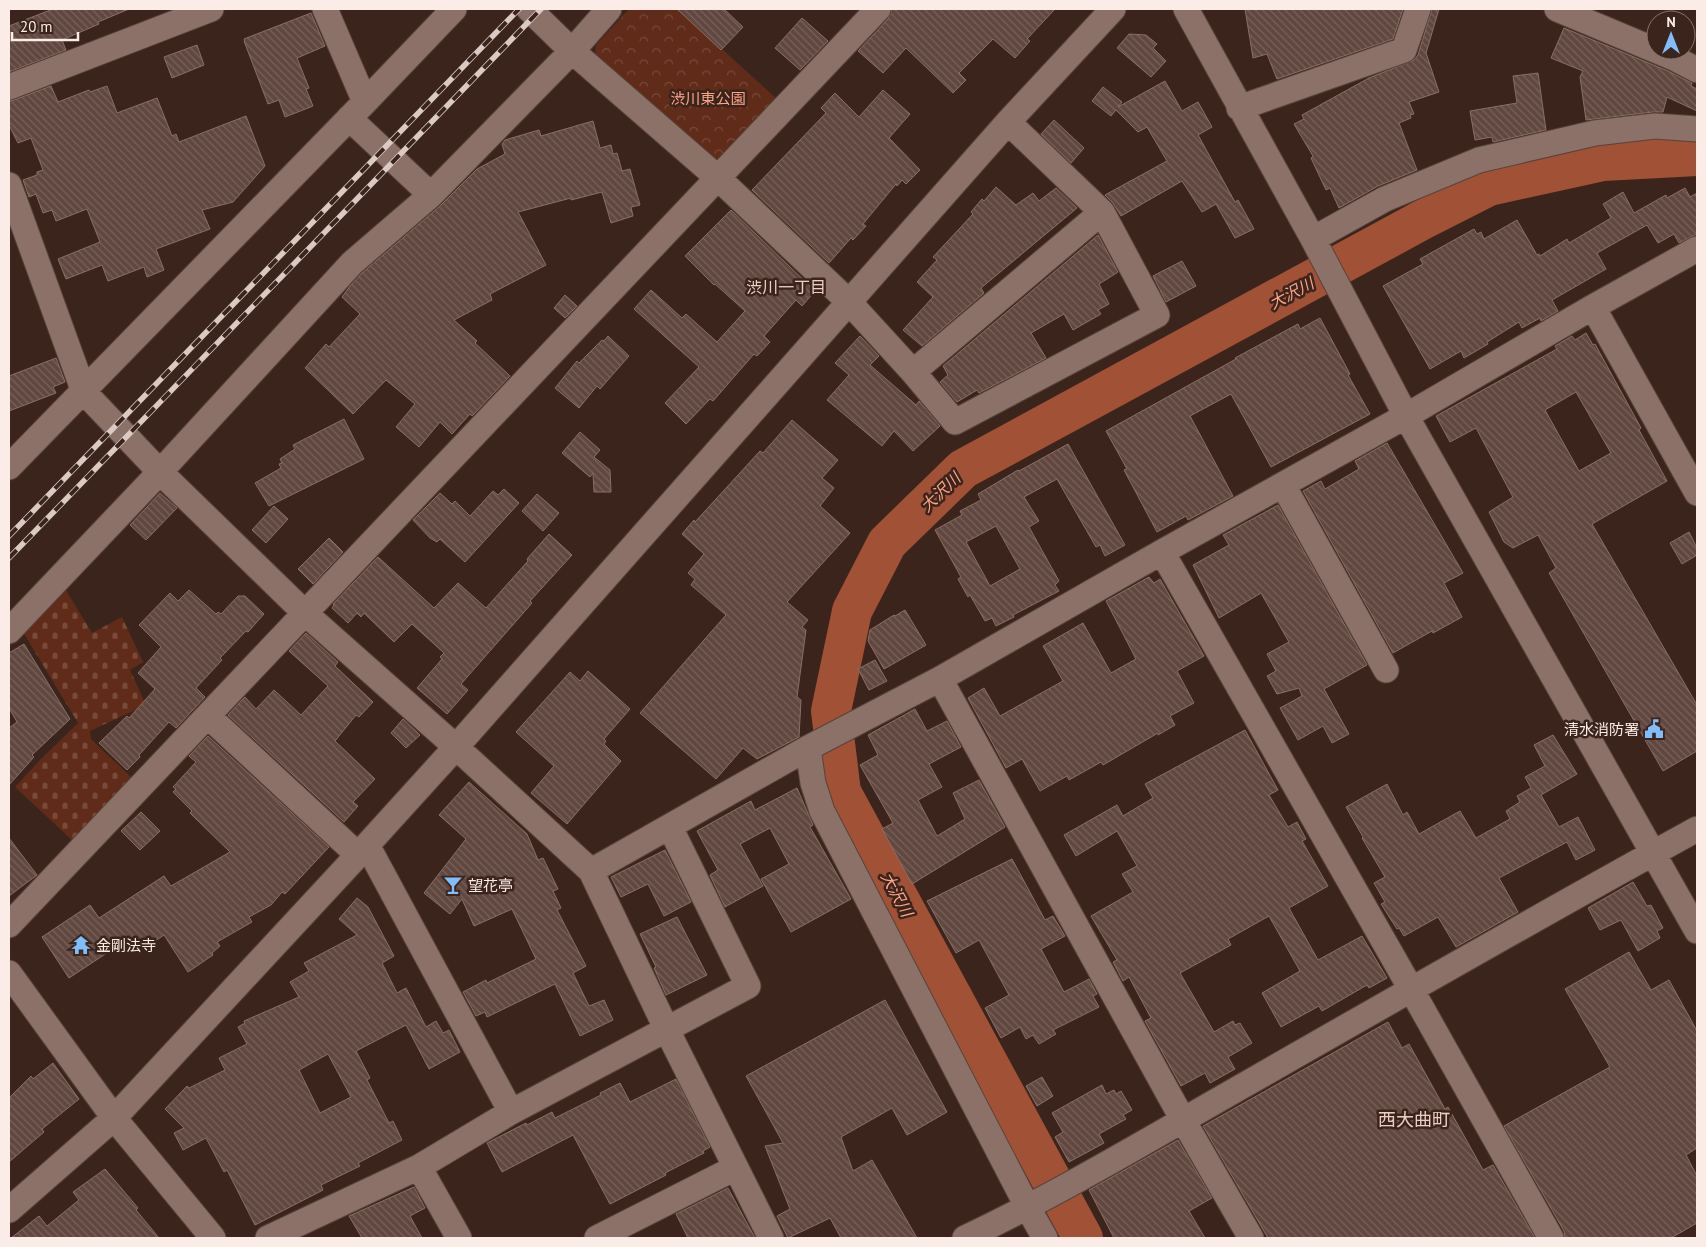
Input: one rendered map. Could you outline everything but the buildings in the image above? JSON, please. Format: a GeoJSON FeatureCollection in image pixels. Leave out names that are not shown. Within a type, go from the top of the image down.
{"type":"FeatureCollection","features":[{"type":"Feature","properties":{"kind":"street"},"geometry":{"type":"LineString","coordinates":[[9,87],[212,9]]}},
{"type":"Feature","properties":{"kind":"street"},"geometry":{"type":"LineString","coordinates":[[325,9],[357,110],[431,195]]}},
{"type":"Feature","properties":{"kind":"street"},"geometry":{"type":"LineString","coordinates":[[9,467],[84,392],[454,9]]}},
{"type":"Feature","properties":{"kind":"street"},"geometry":{"type":"LineString","coordinates":[[529,9],[572,51],[718,178],[849,302],[914,372],[954,422],[1157,315],[1102,212],[1008,122]]}},
{"type":"Feature","properties":{"kind":"street"},"geometry":{"type":"LineString","coordinates":[[9,631],[160,472],[352,263],[431,195],[572,51],[609,9]]}},
{"type":"Feature","properties":{"kind":"street"},"geometry":{"type":"LineString","coordinates":[[9,925],[878,9]]}},
{"type":"Feature","properties":{"kind":"street"},"geometry":{"type":"LineString","coordinates":[[9,1210],[114,1118],[363,850],[1008,122],[1114,9]]}},
{"type":"Feature","properties":{"kind":"street"},"geometry":{"type":"LineString","coordinates":[[1186,9],[1239,108],[1315,242],[1406,416],[1697,930]]}},
{"type":"Feature","properties":{"kind":"street"},"geometry":{"type":"LineString","coordinates":[[1239,108],[1404,50],[1418,9]]}},
{"type":"Feature","properties":{"kind":"street"},"geometry":{"type":"LineString","coordinates":[[1557,9],[1674,58],[1697,70]]}},
{"type":"Feature","properties":{"kind":"street"},"geometry":{"type":"LineString","coordinates":[[1315,242],[1385,199],[1479,160],[1595,134],[1655,126],[1697,129]]}},
{"type":"Feature","properties":{"kind":"street"},"geometry":{"type":"LineString","coordinates":[[9,185],[84,392],[160,472],[306,614],[456,747],[591,871],[667,1030],[771,1238]]}},
{"type":"Feature","properties":{"kind":"street"},"geometry":{"type":"LineString","coordinates":[[914,372],[1102,212]]}},
{"type":"Feature","properties":{"kind":"street"},"geometry":{"type":"LineString","coordinates":[[591,871],[808,748],[940,679],[1697,249]]}},
{"type":"Feature","properties":{"kind":"street"},"geometry":{"type":"LineString","coordinates":[[1593,307],[1697,493]]}},
{"type":"Feature","properties":{"kind":"street"},"geometry":{"type":"LineString","coordinates":[[1283,485],[1386,670]]}},
{"type":"Feature","properties":{"kind":"street"},"geometry":{"type":"LineString","coordinates":[[1162,552],[1551,1238]]}},
{"type":"Feature","properties":{"kind":"street"},"geometry":{"type":"LineString","coordinates":[[940,679],[1183,1120],[1251,1238]]}},
{"type":"Feature","properties":{"kind":"street"},"geometry":{"type":"LineString","coordinates":[[208,716],[363,850],[511,1112]]}},
{"type":"Feature","properties":{"kind":"street"},"geometry":{"type":"LineString","coordinates":[[808,748],[813,783],[822,811],[1045,1238]]}},
{"type":"Feature","properties":{"kind":"street"},"geometry":{"type":"LineString","coordinates":[[268,1238],[419,1167],[511,1112],[748,986],[670,827]]}},
{"type":"Feature","properties":{"kind":"street"},"geometry":{"type":"LineString","coordinates":[[965,1238],[1028,1208],[1411,989],[1697,829]]}},
{"type":"Feature","properties":{"kind":"street"},"geometry":{"type":"LineString","coordinates":[[12,987],[114,1118],[213,1238]]}},
{"type":"Feature","properties":{"kind":"street"},"geometry":{"type":"LineString","coordinates":[[419,1167],[459,1238]]}},
{"type":"Feature","properties":{"kind":"street"},"geometry":{"type":"LineString","coordinates":[[597,1238],[735,1168]]}},
{"type":"Feature","properties":{"kind":"green space","name":"渋川東公園"},"geometry":{"type":"Polygon","coordinates":[[[629,9],[678,9],[778,100],[724,159],[709,160],[595,55],[596,45],[629,9]]]}},
{"type":"Feature","properties":{"kind":"green space"},"geometry":{"type":"Polygon","coordinates":[[[64,587],[92,633],[122,617],[143,662],[130,670],[146,705],[90,731],[91,739],[132,778],[74,842],[15,787],[78,723],[23,632],[64,587]]]}},
{"type":"Feature","properties":{"kind":"waterway","name":"大沢川"},"geometry":{"type":"LineString","coordinates":[[1083,1238],[841,792],[831,711],[852,611],[887,543],[963,469],[1422,220],[1489,186],[1603,161],[1697,156]]}},
{"type":"Feature","properties":{"kind":"railway"},"geometry":{"type":"LineString","coordinates":[[9,536],[519,9]]}},
{"type":"Feature","properties":{"kind":"railway"},"geometry":{"type":"LineString","coordinates":[[9,558],[541,9]]}},
{"type":"Feature","properties":{"kind":"place","name":"清水消防署"},"geometry":{"type":"Point","coordinates":[1654,729]}},
{"type":"Feature","properties":{"kind":"place","name":"望花亭"},"geometry":{"type":"Point","coordinates":[453,885]}},
{"type":"Feature","properties":{"kind":"place","name":"金剛法寺"},"geometry":{"type":"Point","coordinates":[81,945]}},
{"type":"Feature","properties":{"kind":"district","name":"渋川一丁目"},"geometry":{"type":"Point","coordinates":[786,287]}},
{"type":"Feature","properties":{"kind":"district","name":"西大曲町"},"geometry":{"type":"Point","coordinates":[1414,1119]}}]}
